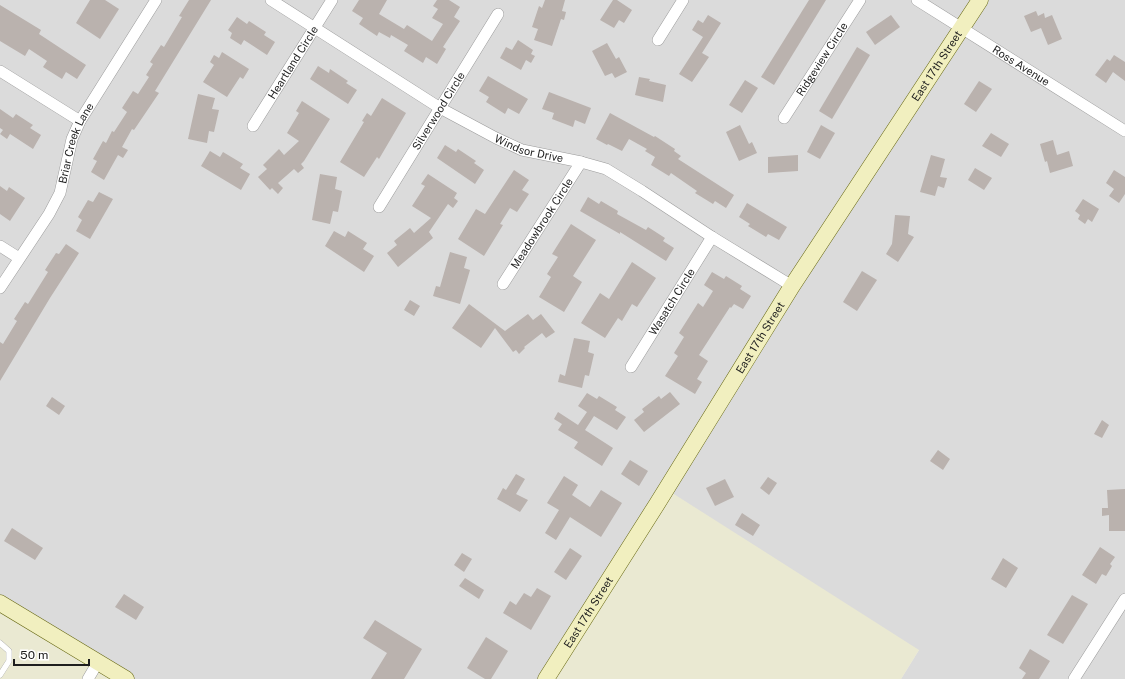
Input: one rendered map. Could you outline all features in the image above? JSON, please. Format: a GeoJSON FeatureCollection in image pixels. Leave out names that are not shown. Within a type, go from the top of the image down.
{"type":"FeatureCollection","features":[{"type":"Feature","properties":{"kind":"main road","name":"East 17th Street"},"geometry":{"type":"LineString","coordinates":[[546,679],[658,504],[792,286],[980,0]]}},
{"type":"Feature","properties":{"kind":"main road"},"geometry":{"type":"LineString","coordinates":[[0,603],[126,679]]}},
{"type":"Feature","properties":{"kind":"street","name":"Briar Creek Lane"},"geometry":{"type":"LineString","coordinates":[[0,288],[49,214],[60,193],[72,139],[80,120],[156,0]]}},
{"type":"Feature","properties":{"kind":"street","name":"Windsor Drive"},"geometry":{"type":"LineString","coordinates":[[271,0],[440,108],[522,150],[581,162],[606,169],[792,286]]}},
{"type":"Feature","properties":{"kind":"street","name":"Heartland Circle"},"geometry":{"type":"LineString","coordinates":[[253,126],[332,0]]}},
{"type":"Feature","properties":{"kind":"street"},"geometry":{"type":"LineString","coordinates":[[658,40],[683,0]]}},
{"type":"Feature","properties":{"kind":"street","name":"Ridgeview Circle"},"geometry":{"type":"LineString","coordinates":[[784,118],[860,0]]}},
{"type":"Feature","properties":{"kind":"street","name":"Ross Avenue"},"geometry":{"type":"LineString","coordinates":[[917,0],[1125,131]]}},
{"type":"Feature","properties":{"kind":"street","name":"Silverwood Circle"},"geometry":{"type":"LineString","coordinates":[[379,207],[498,14]]}},
{"type":"Feature","properties":{"kind":"street"},"geometry":{"type":"LineString","coordinates":[[0,71],[80,120]]}},
{"type":"Feature","properties":{"kind":"street","name":"Meadowbrook Circle"},"geometry":{"type":"LineString","coordinates":[[503,284],[581,162]]}},
{"type":"Feature","properties":{"kind":"street","name":"Wasatch Circle"},"geometry":{"type":"LineString","coordinates":[[631,367],[712,237]]}},
{"type":"Feature","properties":{"kind":"street"},"geometry":{"type":"LineString","coordinates":[[0,246],[19,258]]}},
{"type":"Feature","properties":{"kind":"street"},"geometry":{"type":"LineString","coordinates":[[1074,679],[1125,600]]}},
{"type":"Feature","properties":{"kind":"street"},"geometry":{"type":"LineString","coordinates":[[88,679],[98,662]]}},
{"type":"Feature","properties":{"kind":"lane"},"geometry":{"type":"LineString","coordinates":[[0,642],[9,652],[9,661],[0,675]]}},
{"type":"Feature","properties":{"kind":"shaded area"},"geometry":{"type":"Polygon","coordinates":[[[0,0],[1125,0],[1125,679],[901,679],[919,650],[546,679],[126,679],[0,603],[0,0]]]}},
{"type":"Feature","properties":{"kind":"green space"},"geometry":{"type":"Polygon","coordinates":[[[666,489],[919,650],[901,679],[546,679],[666,489]]]}},
{"type":"Feature","properties":{"kind":"green space"},"geometry":{"type":"Polygon","coordinates":[[[0,603],[125,679],[0,679],[0,603]]]}},
{"type":"Feature","properties":{"kind":"building"},"geometry":{"type":"Polygon","coordinates":[[[90,0],[105,0],[119,9],[100,39],[76,23],[90,0]]]}},
{"type":"Feature","properties":{"kind":"building"},"geometry":{"type":"Polygon","coordinates":[[[189,0],[211,0],[155,91],[159,93],[134,130],[132,129],[122,147],[128,150],[123,158],[118,155],[104,180],[91,172],[97,161],[93,159],[103,141],[106,143],[112,131],[114,132],[127,112],[122,108],[133,91],[138,94],[149,77],[146,75],[153,64],[150,62],[161,45],[164,47],[182,17],[179,16],[189,0]]]}},
{"type":"Feature","properties":{"kind":"building"},"geometry":{"type":"Polygon","coordinates":[[[359,0],[387,0],[379,14],[404,29],[407,25],[432,41],[443,24],[432,18],[438,9],[433,6],[437,0],[449,0],[460,7],[454,17],[460,21],[443,47],[446,49],[437,64],[426,57],[423,63],[404,51],[408,45],[391,35],[390,38],[379,32],[377,36],[359,24],[363,18],[352,11],[359,0]]]}},
{"type":"Feature","properties":{"kind":"building"},"geometry":{"type":"Polygon","coordinates":[[[545,0],[565,0],[562,11],[566,12],[564,20],[561,19],[552,46],[534,40],[538,29],[532,27],[539,6],[542,8],[545,0]]]}},
{"type":"Feature","properties":{"kind":"building"},"geometry":{"type":"Polygon","coordinates":[[[613,0],[617,0],[632,10],[624,23],[619,20],[614,28],[600,20],[613,0]]]}},
{"type":"Feature","properties":{"kind":"building"},"geometry":{"type":"Polygon","coordinates":[[[809,0],[826,0],[774,85],[761,77],[809,0]]]}},
{"type":"Feature","properties":{"kind":"building"},"geometry":{"type":"Polygon","coordinates":[[[0,5],[41,30],[39,34],[86,65],[77,79],[66,72],[62,79],[43,67],[47,61],[29,49],[25,56],[0,41],[0,5]]]}},
{"type":"Feature","properties":{"kind":"building"},"geometry":{"type":"Polygon","coordinates":[[[1036,11],[1038,16],[1044,13],[1045,18],[1052,15],[1062,39],[1048,45],[1041,28],[1031,32],[1024,16],[1036,11]]]}},
{"type":"Feature","properties":{"kind":"building"},"geometry":{"type":"Polygon","coordinates":[[[708,15],[721,23],[702,53],[709,57],[692,82],[679,74],[703,37],[692,30],[698,20],[703,23],[708,15]]]}},
{"type":"Feature","properties":{"kind":"building"},"geometry":{"type":"Polygon","coordinates":[[[891,15],[900,27],[875,45],[866,32],[891,15]]]}},
{"type":"Feature","properties":{"kind":"building"},"geometry":{"type":"Polygon","coordinates":[[[237,17],[247,24],[249,21],[266,32],[264,35],[275,42],[267,55],[244,40],[241,45],[230,38],[232,33],[228,30],[237,17]]]}},
{"type":"Feature","properties":{"kind":"building"},"geometry":{"type":"Polygon","coordinates":[[[518,40],[533,50],[531,54],[535,56],[531,63],[526,60],[521,70],[500,58],[506,47],[512,50],[518,40]]]}},
{"type":"Feature","properties":{"kind":"building"},"geometry":{"type":"Polygon","coordinates":[[[607,43],[616,59],[619,57],[627,72],[615,78],[612,73],[605,76],[592,51],[607,43]]]}},
{"type":"Feature","properties":{"kind":"building"},"geometry":{"type":"Polygon","coordinates":[[[857,47],[870,55],[832,119],[819,111],[857,47]]]}},
{"type":"Feature","properties":{"kind":"building"},"geometry":{"type":"Polygon","coordinates":[[[222,52],[249,69],[243,79],[240,77],[227,97],[203,82],[214,65],[210,62],[214,55],[219,58],[222,52]]]}},
{"type":"Feature","properties":{"kind":"building"},"geometry":{"type":"Polygon","coordinates":[[[1114,55],[1125,62],[1125,81],[1113,72],[1106,83],[1095,75],[1107,59],[1110,61],[1114,55]]]}},
{"type":"Feature","properties":{"kind":"building"},"geometry":{"type":"Polygon","coordinates":[[[318,66],[329,73],[330,69],[348,81],[346,83],[357,90],[348,104],[310,79],[318,66]]]}},
{"type":"Feature","properties":{"kind":"building"},"geometry":{"type":"Polygon","coordinates":[[[488,76],[528,99],[519,114],[508,108],[505,114],[486,102],[489,97],[479,91],[488,76]]]}},
{"type":"Feature","properties":{"kind":"building"},"geometry":{"type":"Polygon","coordinates":[[[639,77],[650,79],[649,81],[666,85],[663,102],[635,95],[639,77]]]}},
{"type":"Feature","properties":{"kind":"building"},"geometry":{"type":"Polygon","coordinates":[[[745,80],[758,88],[742,113],[729,105],[745,80]]]}},
{"type":"Feature","properties":{"kind":"building"},"geometry":{"type":"Polygon","coordinates":[[[979,81],[992,89],[976,112],[964,104],[979,81]]]}},
{"type":"Feature","properties":{"kind":"building"},"geometry":{"type":"Polygon","coordinates":[[[549,92],[591,108],[585,124],[575,120],[573,127],[552,119],[554,113],[542,109],[549,92]]]}},
{"type":"Feature","properties":{"kind":"building"},"geometry":{"type":"Polygon","coordinates":[[[198,94],[215,98],[212,109],[219,110],[214,132],[209,131],[207,143],[188,139],[198,94]]]}},
{"type":"Feature","properties":{"kind":"building"},"geometry":{"type":"Polygon","coordinates":[[[382,98],[406,113],[379,159],[377,157],[364,177],[340,162],[364,122],[362,121],[367,113],[371,116],[382,98]]]}},
{"type":"Feature","properties":{"kind":"building"},"geometry":{"type":"Polygon","coordinates":[[[302,101],[330,119],[301,164],[304,168],[298,173],[294,169],[278,183],[283,188],[278,194],[272,188],[270,190],[258,177],[267,169],[263,165],[279,149],[284,155],[299,141],[287,133],[299,113],[296,111],[302,101]]]}},
{"type":"Feature","properties":{"kind":"building"},"geometry":{"type":"Polygon","coordinates":[[[0,109],[13,118],[16,114],[33,125],[30,128],[41,135],[33,149],[10,134],[7,139],[0,134],[3,130],[0,128],[0,109]]]}},
{"type":"Feature","properties":{"kind":"building"},"geometry":{"type":"Polygon","coordinates":[[[610,113],[654,137],[655,136],[675,149],[674,151],[681,156],[678,159],[734,195],[726,208],[715,201],[713,204],[695,193],[697,191],[671,173],[669,176],[651,165],[655,157],[645,151],[647,149],[629,139],[622,151],[596,139],[610,113]]]}},
{"type":"Feature","properties":{"kind":"building"},"geometry":{"type":"Polygon","coordinates":[[[740,125],[749,144],[752,142],[757,153],[739,161],[726,132],[740,125]]]}},
{"type":"Feature","properties":{"kind":"building"},"geometry":{"type":"Polygon","coordinates":[[[821,125],[835,133],[820,159],[807,152],[821,125]]]}},
{"type":"Feature","properties":{"kind":"building"},"geometry":{"type":"Polygon","coordinates":[[[991,133],[1009,144],[1001,157],[982,146],[991,133]]]}},
{"type":"Feature","properties":{"kind":"building"},"geometry":{"type":"Polygon","coordinates":[[[1053,140],[1057,155],[1069,151],[1073,166],[1050,173],[1040,144],[1053,140]]]}},
{"type":"Feature","properties":{"kind":"building"},"geometry":{"type":"Polygon","coordinates":[[[445,145],[456,152],[458,149],[476,161],[474,163],[484,170],[475,184],[437,158],[445,145]]]}},
{"type":"Feature","properties":{"kind":"building"},"geometry":{"type":"Polygon","coordinates":[[[210,151],[220,157],[223,152],[243,164],[240,168],[250,174],[241,190],[201,166],[210,151]]]}},
{"type":"Feature","properties":{"kind":"building"},"geometry":{"type":"Polygon","coordinates":[[[798,155],[798,171],[768,173],[768,157],[798,155]]]}},
{"type":"Feature","properties":{"kind":"building"},"geometry":{"type":"Polygon","coordinates":[[[931,155],[945,159],[940,177],[947,178],[944,188],[938,186],[935,196],[920,192],[931,155]]]}},
{"type":"Feature","properties":{"kind":"building"},"geometry":{"type":"Polygon","coordinates":[[[975,168],[992,178],[984,190],[968,180],[975,168]]]}},
{"type":"Feature","properties":{"kind":"building"},"geometry":{"type":"Polygon","coordinates":[[[514,170],[529,180],[522,190],[529,194],[517,212],[510,208],[500,224],[503,225],[484,256],[458,239],[476,209],[485,214],[514,170]]]}},
{"type":"Feature","properties":{"kind":"building"},"geometry":{"type":"Polygon","coordinates":[[[1114,170],[1125,177],[1125,194],[1119,203],[1109,196],[1114,189],[1106,183],[1114,170]]]}},
{"type":"Feature","properties":{"kind":"building"},"geometry":{"type":"Polygon","coordinates":[[[320,174],[337,177],[335,189],[342,191],[338,212],[333,211],[330,224],[312,220],[320,174]]]}},
{"type":"Feature","properties":{"kind":"building"},"geometry":{"type":"Polygon","coordinates":[[[428,174],[457,193],[454,198],[458,201],[453,208],[448,204],[429,232],[433,238],[398,267],[387,253],[397,245],[394,241],[410,228],[414,233],[431,218],[412,206],[425,186],[421,184],[428,174]]]}},
{"type":"Feature","properties":{"kind":"building"},"geometry":{"type":"Polygon","coordinates":[[[0,186],[7,191],[9,187],[25,198],[10,221],[0,214],[0,186]]]}},
{"type":"Feature","properties":{"kind":"building"},"geometry":{"type":"Polygon","coordinates":[[[99,192],[113,199],[90,239],[76,231],[82,220],[78,217],[88,200],[93,202],[99,192]]]}},
{"type":"Feature","properties":{"kind":"building"},"geometry":{"type":"Polygon","coordinates":[[[588,197],[599,204],[601,201],[618,211],[617,214],[646,230],[648,227],[665,238],[663,241],[674,248],[666,261],[620,232],[620,234],[580,211],[588,197]]]}},
{"type":"Feature","properties":{"kind":"building"},"geometry":{"type":"Polygon","coordinates":[[[1083,199],[1099,209],[1092,222],[1088,219],[1085,224],[1078,219],[1080,215],[1075,211],[1083,199]]]}},
{"type":"Feature","properties":{"kind":"building"},"geometry":{"type":"Polygon","coordinates":[[[747,203],[787,227],[779,240],[768,234],[766,237],[748,226],[750,224],[739,217],[747,203]]]}},
{"type":"Feature","properties":{"kind":"building"},"geometry":{"type":"Polygon","coordinates":[[[895,215],[910,216],[908,234],[914,237],[898,262],[886,254],[892,244],[895,215]]]}},
{"type":"Feature","properties":{"kind":"building"},"geometry":{"type":"Polygon","coordinates":[[[571,224],[596,240],[573,276],[582,282],[564,312],[539,297],[551,277],[547,274],[558,257],[552,254],[571,224]]]}},
{"type":"Feature","properties":{"kind":"building"},"geometry":{"type":"Polygon","coordinates":[[[334,231],[345,237],[348,231],[367,243],[363,249],[374,256],[364,272],[325,246],[334,231]]]}},
{"type":"Feature","properties":{"kind":"building"},"geometry":{"type":"Polygon","coordinates":[[[66,244],[79,253],[0,381],[0,342],[3,344],[17,321],[14,319],[25,302],[28,304],[48,272],[45,270],[56,253],[59,254],[66,244]]]}},
{"type":"Feature","properties":{"kind":"building"},"geometry":{"type":"Polygon","coordinates":[[[450,252],[467,257],[464,268],[470,270],[460,304],[433,296],[436,286],[440,287],[450,252]]]}},
{"type":"Feature","properties":{"kind":"building"},"geometry":{"type":"Polygon","coordinates":[[[632,262],[656,278],[637,307],[632,304],[622,321],[618,318],[605,338],[581,323],[600,293],[609,299],[632,262]]]}},
{"type":"Feature","properties":{"kind":"building"},"geometry":{"type":"Polygon","coordinates":[[[862,271],[877,280],[857,311],[843,302],[862,271]]]}},
{"type":"Feature","properties":{"kind":"building"},"geometry":{"type":"Polygon","coordinates":[[[712,272],[724,279],[726,276],[742,286],[740,289],[751,296],[743,309],[734,304],[731,308],[730,307],[699,355],[708,361],[697,379],[702,382],[695,394],[665,376],[678,356],[674,353],[684,337],[679,333],[698,303],[703,307],[713,291],[704,285],[712,272]]]}},
{"type":"Feature","properties":{"kind":"building"},"geometry":{"type":"Polygon","coordinates":[[[410,300],[420,306],[414,316],[404,310],[410,300]]]}},
{"type":"Feature","properties":{"kind":"building"},"geometry":{"type":"Polygon","coordinates":[[[469,304],[505,331],[528,314],[533,320],[541,314],[555,332],[546,338],[542,333],[524,347],[525,348],[519,354],[516,350],[513,352],[495,328],[481,348],[452,328],[469,304]]]}},
{"type":"Feature","properties":{"kind":"building"},"geometry":{"type":"Polygon","coordinates":[[[574,338],[590,341],[588,352],[594,354],[589,376],[585,375],[582,388],[558,382],[560,374],[565,376],[574,338]]]}},
{"type":"Feature","properties":{"kind":"building"},"geometry":{"type":"Polygon","coordinates":[[[670,392],[680,404],[644,432],[634,420],[644,412],[642,409],[659,396],[661,399],[670,392]]]}},
{"type":"Feature","properties":{"kind":"building"},"geometry":{"type":"Polygon","coordinates":[[[587,393],[597,399],[599,396],[617,407],[615,410],[626,417],[617,430],[594,416],[585,430],[613,448],[602,466],[574,448],[578,442],[558,430],[562,424],[554,419],[558,412],[578,425],[587,412],[578,406],[587,393]]]}},
{"type":"Feature","properties":{"kind":"building"},"geometry":{"type":"Polygon","coordinates":[[[52,397],[65,406],[59,415],[46,406],[52,397]]]}},
{"type":"Feature","properties":{"kind":"building"},"geometry":{"type":"Polygon","coordinates":[[[1102,420],[1109,425],[1102,438],[1094,434],[1102,420]]]}},
{"type":"Feature","properties":{"kind":"building"},"geometry":{"type":"Polygon","coordinates":[[[938,450],[950,459],[943,470],[930,461],[938,450]]]}},
{"type":"Feature","properties":{"kind":"building"},"geometry":{"type":"Polygon","coordinates":[[[630,460],[648,471],[639,486],[621,474],[630,460]]]}},
{"type":"Feature","properties":{"kind":"building"},"geometry":{"type":"Polygon","coordinates":[[[516,474],[525,479],[516,494],[528,500],[520,512],[497,499],[503,488],[506,490],[516,474]]]}},
{"type":"Feature","properties":{"kind":"building"},"geometry":{"type":"Polygon","coordinates":[[[564,476],[578,485],[572,495],[590,507],[601,490],[622,503],[601,537],[570,517],[556,540],[545,533],[559,510],[547,503],[564,476]]]}},
{"type":"Feature","properties":{"kind":"building"},"geometry":{"type":"Polygon","coordinates":[[[768,477],[777,483],[769,495],[760,488],[768,477]]]}},
{"type":"Feature","properties":{"kind":"building"},"geometry":{"type":"Polygon","coordinates":[[[725,479],[734,497],[715,506],[706,488],[725,479]]]}},
{"type":"Feature","properties":{"kind":"building"},"geometry":{"type":"Polygon","coordinates":[[[1125,489],[1125,531],[1109,531],[1109,515],[1102,516],[1102,508],[1108,508],[1107,490],[1125,489]]]}},
{"type":"Feature","properties":{"kind":"building"},"geometry":{"type":"Polygon","coordinates":[[[742,513],[760,525],[753,536],[735,525],[742,513]]]}},
{"type":"Feature","properties":{"kind":"building"},"geometry":{"type":"Polygon","coordinates":[[[12,528],[43,548],[35,560],[4,541],[12,528]]]}},
{"type":"Feature","properties":{"kind":"building"},"geometry":{"type":"Polygon","coordinates":[[[1100,547],[1115,557],[1110,564],[1112,566],[1106,576],[1102,574],[1096,584],[1082,575],[1100,547]]]}},
{"type":"Feature","properties":{"kind":"building"},"geometry":{"type":"Polygon","coordinates":[[[570,548],[582,556],[566,580],[554,572],[570,548]]]}},
{"type":"Feature","properties":{"kind":"building"},"geometry":{"type":"Polygon","coordinates":[[[462,553],[472,559],[464,572],[454,565],[462,553]]]}},
{"type":"Feature","properties":{"kind":"building"},"geometry":{"type":"Polygon","coordinates":[[[1003,558],[1018,568],[1006,588],[991,579],[1003,558]]]}},
{"type":"Feature","properties":{"kind":"building"},"geometry":{"type":"Polygon","coordinates":[[[465,578],[484,590],[479,599],[459,586],[465,578]]]}},
{"type":"Feature","properties":{"kind":"building"},"geometry":{"type":"Polygon","coordinates":[[[537,588],[551,596],[531,630],[503,613],[510,601],[516,605],[524,593],[531,597],[537,588]]]}},
{"type":"Feature","properties":{"kind":"building"},"geometry":{"type":"Polygon","coordinates":[[[124,594],[144,607],[136,620],[115,607],[124,594]]]}},
{"type":"Feature","properties":{"kind":"building"},"geometry":{"type":"Polygon","coordinates":[[[1072,595],[1088,604],[1063,644],[1047,635],[1072,595]]]}},
{"type":"Feature","properties":{"kind":"building"},"geometry":{"type":"Polygon","coordinates":[[[375,620],[422,649],[404,679],[371,679],[387,653],[363,638],[375,620]]]}},
{"type":"Feature","properties":{"kind":"building"},"geometry":{"type":"Polygon","coordinates":[[[486,637],[508,651],[491,679],[485,679],[467,668],[486,637]]]}},
{"type":"Feature","properties":{"kind":"building"},"geometry":{"type":"Polygon","coordinates":[[[1030,649],[1050,661],[1039,679],[1022,679],[1026,673],[1019,668],[1030,649]]]}}]}
